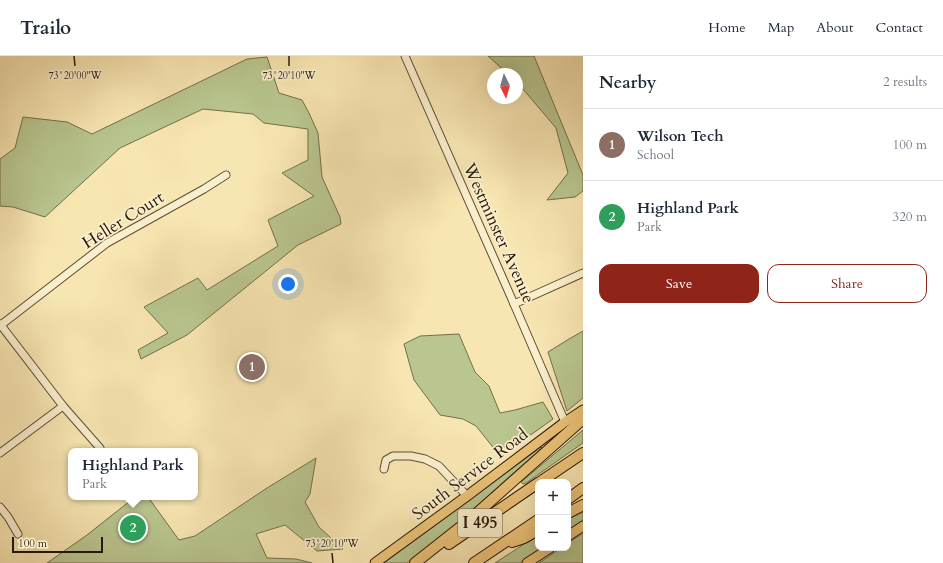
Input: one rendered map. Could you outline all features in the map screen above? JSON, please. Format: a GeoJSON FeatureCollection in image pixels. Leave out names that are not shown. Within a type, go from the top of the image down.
{"type":"FeatureCollection","features":[{"type":"Feature","properties":{"kind":"highway"},"geometry":{"type":"LineString","coordinates":[[415,563],[467,522],[583,419]]}},
{"type":"Feature","properties":{"kind":"highway","name":"I 495"},"geometry":{"type":"LineString","coordinates":[[545,479],[583,453]]}},
{"type":"Feature","properties":{"kind":"highway","name":"I 495"},"geometry":{"type":"LineString","coordinates":[[422,563],[535,486]]}},
{"type":"Feature","properties":{"kind":"highway"},"geometry":{"type":"LineString","coordinates":[[571,497],[583,488]]}},
{"type":"Feature","properties":{"kind":"highway"},"geometry":{"type":"LineString","coordinates":[[571,511],[583,505]]}},
{"type":"Feature","properties":{"kind":"highway","name":"I 495"},"geometry":{"type":"LineString","coordinates":[[474,563],[535,522]]}},
{"type":"Feature","properties":{"kind":"highway"},"geometry":{"type":"LineString","coordinates":[[499,547],[524,538],[535,532]]}},
{"type":"Feature","properties":{"kind":"main road","name":"South Service Road"},"geometry":{"type":"LineString","coordinates":[[375,563],[583,410]]}},
{"type":"Feature","properties":{"kind":"main road"},"geometry":{"type":"LineString","coordinates":[[571,534],[583,526]]}},
{"type":"Feature","properties":{"kind":"main road"},"geometry":{"type":"LineString","coordinates":[[527,563],[545,551]]}},
{"type":"Feature","properties":{"kind":"street","name":"Westminster Avenue"},"geometry":{"type":"LineString","coordinates":[[404,56],[565,422]]}},
{"type":"Feature","properties":{"kind":"street","name":"Heller Court"},"geometry":{"type":"LineString","coordinates":[[1,325],[107,243],[204,189],[226,175]]}},
{"type":"Feature","properties":{"kind":"street"},"geometry":{"type":"LineString","coordinates":[[514,304],[583,273]]}},
{"type":"Feature","properties":{"kind":"street"},"geometry":{"type":"LineString","coordinates":[[1,325],[63,406],[100,448]]}},
{"type":"Feature","properties":{"kind":"street"},"geometry":{"type":"LineString","coordinates":[[0,453],[63,406]]}},
{"type":"Feature","properties":{"kind":"street"},"geometry":{"type":"LineString","coordinates":[[384,469],[386,460],[393,456],[411,456],[425,459],[440,466],[467,496]]}},
{"type":"Feature","properties":{"kind":"street"},"geometry":{"type":"LineString","coordinates":[[0,507],[18,534]]}},
{"type":"Feature","properties":{"kind":"green space"},"geometry":{"type":"Polygon","coordinates":[[[488,56],[534,56],[583,175],[583,191],[575,197],[547,200],[568,173],[556,128],[523,89],[523,68],[501,68],[488,56]]]}},
{"type":"Feature","properties":{"kind":"green space"},"geometry":{"type":"Polygon","coordinates":[[[267,57],[279,93],[302,100],[318,133],[322,177],[340,217],[341,224],[298,245],[187,335],[141,359],[138,350],[168,333],[144,307],[198,278],[207,290],[278,246],[268,220],[314,196],[282,173],[308,160],[308,129],[264,123],[253,114],[203,109],[120,148],[45,217],[13,207],[0,206],[0,159],[15,148],[23,117],[67,122],[92,134],[247,59],[267,57]]]}},
{"type":"Feature","properties":{"kind":"green space"},"geometry":{"type":"Polygon","coordinates":[[[583,331],[583,398],[567,411],[548,352],[583,331]]]}},
{"type":"Feature","properties":{"kind":"green space"},"geometry":{"type":"Polygon","coordinates":[[[459,334],[475,372],[489,386],[500,413],[543,402],[553,419],[532,434],[496,451],[476,426],[463,419],[440,415],[414,380],[404,344],[420,336],[459,334]]]}},
{"type":"Feature","properties":{"kind":"green space"},"geometry":{"type":"Polygon","coordinates":[[[583,430],[583,443],[526,483],[523,484],[521,482],[583,430]]]}},
{"type":"Feature","properties":{"kind":"green space"},"geometry":{"type":"Polygon","coordinates":[[[541,447],[544,449],[464,520],[407,563],[384,563],[541,447]]]}},
{"type":"Feature","properties":{"kind":"green space"},"geometry":{"type":"Polygon","coordinates":[[[316,458],[310,494],[305,502],[319,527],[343,549],[317,551],[285,525],[256,534],[267,558],[296,559],[312,563],[47,563],[87,535],[131,500],[150,500],[179,540],[195,536],[267,488],[316,458]]]}},
{"type":"Feature","properties":{"kind":"green space"},"geometry":{"type":"Polygon","coordinates":[[[583,512],[583,521],[571,529],[571,518],[583,512]]]}},
{"type":"Feature","properties":{"kind":"green space"},"geometry":{"type":"Polygon","coordinates":[[[583,533],[583,563],[539,563],[557,551],[571,551],[571,541],[583,533]]]}},
{"type":"Feature","properties":{"kind":"green space"},"geometry":{"type":"Polygon","coordinates":[[[535,537],[535,551],[539,551],[521,563],[495,563],[535,537]]]}},
{"type":"Feature","properties":{"kind":"place","name":"Wilson Tech"},"geometry":{"type":"Point","coordinates":[252,367]}},
{"type":"Feature","properties":{"kind":"place","name":"Highland Park"},"geometry":{"type":"Point","coordinates":[133,528]}}]}
